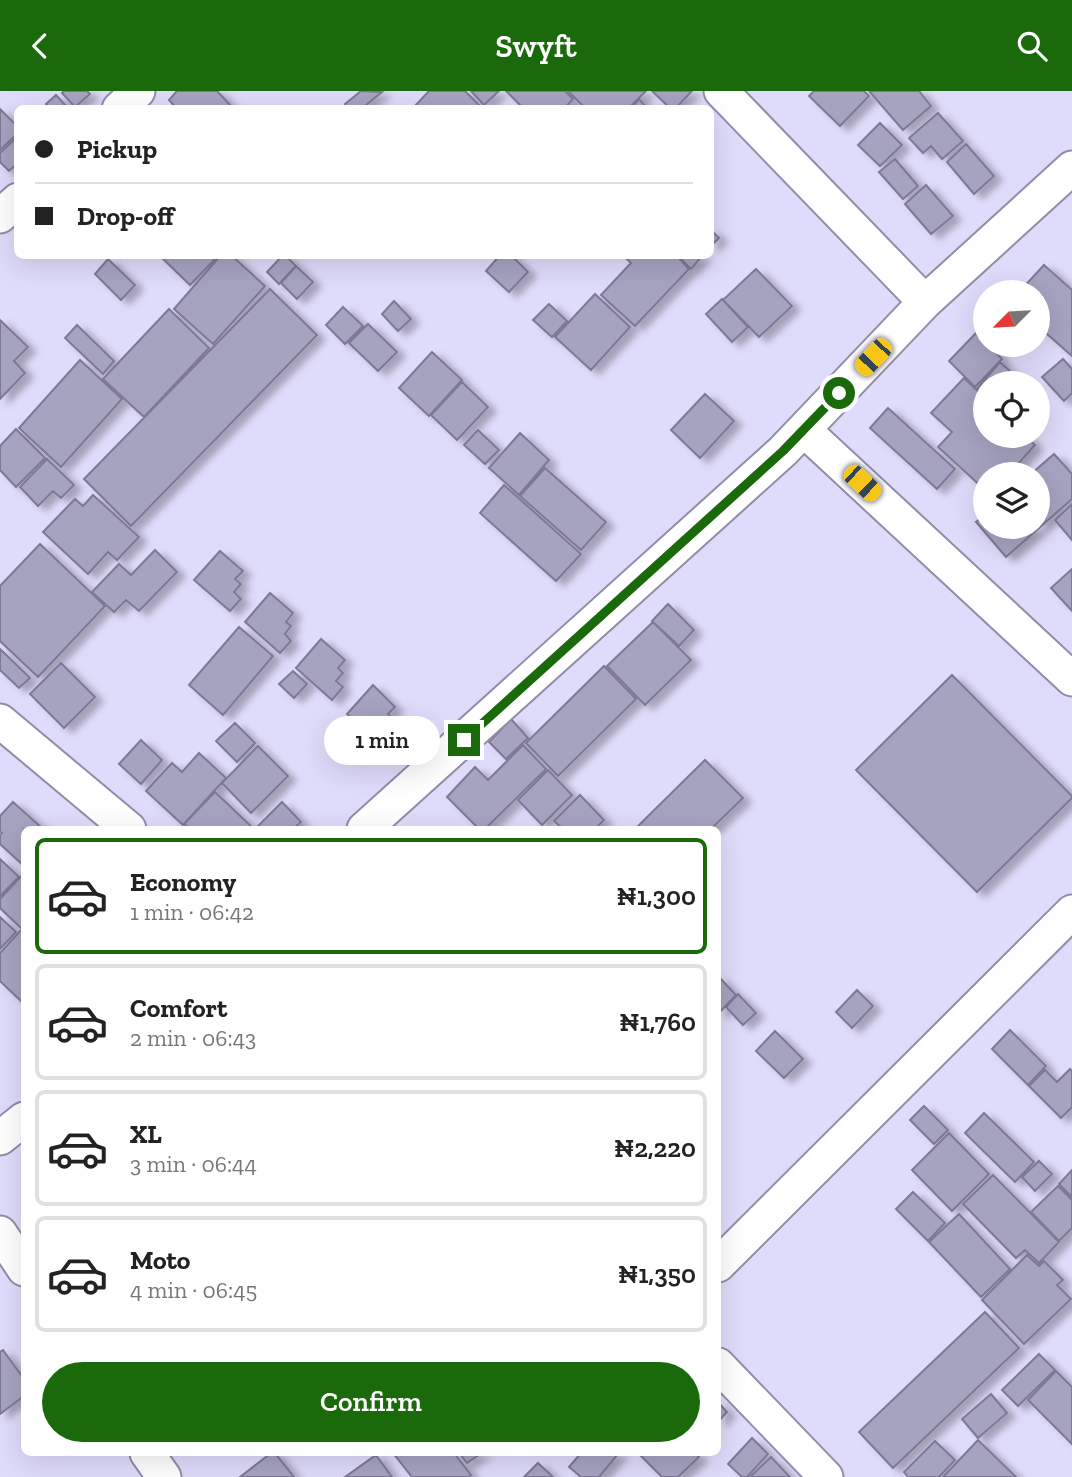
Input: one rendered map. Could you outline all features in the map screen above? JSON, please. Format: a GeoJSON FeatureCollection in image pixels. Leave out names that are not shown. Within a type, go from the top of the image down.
{"type":"FeatureCollection","features":[{"type":"Feature","properties":{"kind":"street"},"geometry":{"type":"LineString","coordinates":[[123,105],[138,91]]}},
{"type":"Feature","properties":{"kind":"street"},"geometry":{"type":"LineString","coordinates":[[721,91],[925,302]]}},
{"type":"Feature","properties":{"kind":"street"},"geometry":{"type":"LineString","coordinates":[[367,826],[783,451],[925,302],[1072,168]]}},
{"type":"Feature","properties":{"kind":"street"},"geometry":{"type":"LineString","coordinates":[[0,216],[14,204]]}},
{"type":"Feature","properties":{"kind":"street"},"geometry":{"type":"LineString","coordinates":[[804,430],[1072,679]]}},
{"type":"Feature","properties":{"kind":"street"},"geometry":{"type":"LineString","coordinates":[[0,721],[125,826]]}},
{"type":"Feature","properties":{"kind":"street"},"geometry":{"type":"LineString","coordinates":[[721,1262],[1072,912]]}},
{"type":"Feature","properties":{"kind":"street"},"geometry":{"type":"LineString","coordinates":[[0,1138],[21,1121]]}},
{"type":"Feature","properties":{"kind":"street"},"geometry":{"type":"LineString","coordinates":[[0,1233],[21,1264]]}},
{"type":"Feature","properties":{"kind":"street"},"geometry":{"type":"LineString","coordinates":[[721,1367],[826,1477]]}},
{"type":"Feature","properties":{"kind":"street"},"geometry":{"type":"LineString","coordinates":[[149,1456],[164,1477]]}},
{"type":"Feature","properties":{"kind":"building"},"geometry":{"type":"Polygon","coordinates":[[[87,91],[90,94],[77,105],[73,105],[62,93],[87,91]]]}},
{"type":"Feature","properties":{"kind":"building"},"geometry":{"type":"Polygon","coordinates":[[[177,91],[217,91],[230,105],[173,105],[169,100],[177,91]]]}},
{"type":"Feature","properties":{"kind":"building"},"geometry":{"type":"Polygon","coordinates":[[[361,91],[382,92],[366,105],[345,104],[361,91]]]}},
{"type":"Feature","properties":{"kind":"building"},"geometry":{"type":"Polygon","coordinates":[[[429,91],[465,91],[479,105],[416,105],[429,91]]]}},
{"type":"Feature","properties":{"kind":"building"},"geometry":{"type":"Polygon","coordinates":[[[471,91],[499,91],[484,105],[471,91]]]}},
{"type":"Feature","properties":{"kind":"building"},"geometry":{"type":"Polygon","coordinates":[[[506,91],[565,91],[573,99],[568,105],[520,105],[506,91]]]}},
{"type":"Feature","properties":{"kind":"building"},"geometry":{"type":"Polygon","coordinates":[[[568,91],[646,91],[632,105],[582,105],[568,91]]]}},
{"type":"Feature","properties":{"kind":"building"},"geometry":{"type":"Polygon","coordinates":[[[652,91],[692,91],[679,105],[667,105],[652,91]]]}},
{"type":"Feature","properties":{"kind":"building"},"geometry":{"type":"Polygon","coordinates":[[[814,91],[864,91],[869,96],[840,126],[809,96],[814,91]]]}},
{"type":"Feature","properties":{"kind":"building"},"geometry":{"type":"Polygon","coordinates":[[[869,91],[919,91],[931,106],[903,130],[869,91]]]}},
{"type":"Feature","properties":{"kind":"building"},"geometry":{"type":"Polygon","coordinates":[[[56,95],[65,105],[47,105],[56,95]]]}},
{"type":"Feature","properties":{"kind":"building"},"geometry":{"type":"Polygon","coordinates":[[[639,99],[644,105],[634,105],[639,99]]]}},
{"type":"Feature","properties":{"kind":"building"},"geometry":{"type":"Polygon","coordinates":[[[0,109],[14,123],[14,137],[0,150],[0,109]]]}},
{"type":"Feature","properties":{"kind":"building"},"geometry":{"type":"Polygon","coordinates":[[[938,113],[963,141],[942,159],[931,146],[923,153],[909,138],[938,113]]]}},
{"type":"Feature","properties":{"kind":"building"},"geometry":{"type":"Polygon","coordinates":[[[880,123],[902,145],[880,166],[858,145],[880,123]]]}},
{"type":"Feature","properties":{"kind":"building"},"geometry":{"type":"Polygon","coordinates":[[[14,140],[14,167],[9,171],[0,162],[0,153],[14,140]]]}},
{"type":"Feature","properties":{"kind":"building"},"geometry":{"type":"Polygon","coordinates":[[[966,144],[994,176],[974,194],[947,162],[966,144]]]}},
{"type":"Feature","properties":{"kind":"building"},"geometry":{"type":"Polygon","coordinates":[[[895,159],[918,186],[903,199],[879,172],[895,159]]]}},
{"type":"Feature","properties":{"kind":"building"},"geometry":{"type":"Polygon","coordinates":[[[926,185],[953,216],[931,234],[905,204],[926,185]]]}},
{"type":"Feature","properties":{"kind":"building"},"geometry":{"type":"Polygon","coordinates":[[[108,259],[135,285],[121,300],[95,274],[108,259]]]}},
{"type":"Feature","properties":{"kind":"building"},"geometry":{"type":"Polygon","coordinates":[[[163,259],[215,259],[190,285],[163,259]]]}},
{"type":"Feature","properties":{"kind":"building"},"geometry":{"type":"Polygon","coordinates":[[[218,259],[235,259],[265,286],[213,344],[174,309],[218,259]]]}},
{"type":"Feature","properties":{"kind":"building"},"geometry":{"type":"Polygon","coordinates":[[[279,259],[289,259],[296,266],[279,284],[267,272],[279,259]]]}},
{"type":"Feature","properties":{"kind":"building"},"geometry":{"type":"Polygon","coordinates":[[[496,259],[515,259],[528,272],[509,292],[486,271],[496,259]]]}},
{"type":"Feature","properties":{"kind":"building"},"geometry":{"type":"Polygon","coordinates":[[[627,259],[680,259],[689,269],[635,326],[601,295],[631,263],[627,259]]]}},
{"type":"Feature","properties":{"kind":"building"},"geometry":{"type":"Polygon","coordinates":[[[681,259],[700,259],[691,269],[681,259]]]}},
{"type":"Feature","properties":{"kind":"building"},"geometry":{"type":"Polygon","coordinates":[[[1044,265],[1072,290],[1072,356],[1050,337],[1050,280],[1030,280],[1044,265]]]}},
{"type":"Feature","properties":{"kind":"building"},"geometry":{"type":"Polygon","coordinates":[[[296,266],[313,282],[297,299],[281,283],[296,266]]]}},
{"type":"Feature","properties":{"kind":"building"},"geometry":{"type":"Polygon","coordinates":[[[756,269],[792,306],[759,337],[723,300],[756,269]]]}},
{"type":"Feature","properties":{"kind":"building"},"geometry":{"type":"Polygon","coordinates":[[[270,289],[317,335],[131,526],[84,479],[270,289]]]}},
{"type":"Feature","properties":{"kind":"building"},"geometry":{"type":"Polygon","coordinates":[[[595,294],[630,327],[591,370],[555,337],[595,294]]]}},
{"type":"Feature","properties":{"kind":"building"},"geometry":{"type":"Polygon","coordinates":[[[722,299],[748,327],[732,342],[706,314],[722,299]]]}},
{"type":"Feature","properties":{"kind":"building"},"geometry":{"type":"Polygon","coordinates":[[[394,301],[411,319],[398,331],[382,314],[394,301]]]}},
{"type":"Feature","properties":{"kind":"building"},"geometry":{"type":"Polygon","coordinates":[[[549,304],[567,321],[552,337],[533,320],[549,304]]]}},
{"type":"Feature","properties":{"kind":"building"},"geometry":{"type":"Polygon","coordinates":[[[343,307],[363,326],[345,344],[326,325],[343,307]]]}},
{"type":"Feature","properties":{"kind":"building"},"geometry":{"type":"Polygon","coordinates":[[[169,309],[209,348],[144,417],[103,379],[169,309]]]}},
{"type":"Feature","properties":{"kind":"building"},"geometry":{"type":"Polygon","coordinates":[[[0,320],[28,347],[14,361],[25,373],[0,399],[0,320]]]}},
{"type":"Feature","properties":{"kind":"building"},"geometry":{"type":"Polygon","coordinates":[[[368,324],[397,352],[378,371],[349,343],[368,324]]]}},
{"type":"Feature","properties":{"kind":"building"},"geometry":{"type":"Polygon","coordinates":[[[77,325],[114,361],[103,374],[65,338],[77,325]]]}},
{"type":"Feature","properties":{"kind":"building"},"geometry":{"type":"Polygon","coordinates":[[[973,336],[973,357],[1002,359],[990,371],[973,371],[973,385],[949,361],[973,336]]]}},
{"type":"Feature","properties":{"kind":"building"},"geometry":{"type":"Polygon","coordinates":[[[432,352],[462,380],[429,416],[399,388],[432,352]]]}},
{"type":"Feature","properties":{"kind":"building"},"geometry":{"type":"Polygon","coordinates":[[[1063,359],[1072,369],[1072,393],[1064,401],[1050,386],[1049,371],[1063,359]]]}},
{"type":"Feature","properties":{"kind":"building"},"geometry":{"type":"Polygon","coordinates":[[[80,360],[122,399],[61,467],[19,428],[80,360]]]}},
{"type":"Feature","properties":{"kind":"building"},"geometry":{"type":"Polygon","coordinates":[[[1000,362],[1010,371],[992,371],[1000,362]]]}},
{"type":"Feature","properties":{"kind":"building"},"geometry":{"type":"Polygon","coordinates":[[[964,378],[973,387],[973,448],[1032,448],[1020,462],[973,462],[973,479],[938,447],[952,432],[931,413],[964,378]]]}},
{"type":"Feature","properties":{"kind":"building"},"geometry":{"type":"Polygon","coordinates":[[[462,382],[488,407],[457,440],[431,415],[462,382]]]}},
{"type":"Feature","properties":{"kind":"building"},"geometry":{"type":"Polygon","coordinates":[[[705,394],[734,421],[700,458],[671,430],[705,394]]]}},
{"type":"Feature","properties":{"kind":"building"},"geometry":{"type":"Polygon","coordinates":[[[888,408],[955,469],[937,489],[870,428],[888,408]]]}},
{"type":"Feature","properties":{"kind":"building"},"geometry":{"type":"Polygon","coordinates":[[[16,429],[45,458],[16,487],[0,470],[0,446],[16,429]]]}},
{"type":"Feature","properties":{"kind":"building"},"geometry":{"type":"Polygon","coordinates":[[[478,430],[499,450],[485,464],[464,445],[478,430]]]}},
{"type":"Feature","properties":{"kind":"building"},"geometry":{"type":"Polygon","coordinates":[[[520,433],[549,460],[519,495],[489,468],[520,433]]]}},
{"type":"Feature","properties":{"kind":"building"},"geometry":{"type":"Polygon","coordinates":[[[1054,454],[1072,474],[1072,499],[1050,518],[1050,462],[1045,462],[1054,454]]]}},
{"type":"Feature","properties":{"kind":"building"},"geometry":{"type":"Polygon","coordinates":[[[47,459],[74,485],[61,498],[53,491],[38,506],[20,487],[47,459]]]}},
{"type":"Feature","properties":{"kind":"building"},"geometry":{"type":"Polygon","coordinates":[[[545,468],[606,522],[581,550],[520,496],[545,468]]]}},
{"type":"Feature","properties":{"kind":"building"},"geometry":{"type":"Polygon","coordinates":[[[504,485],[581,554],[556,581],[480,513],[504,485]]]}},
{"type":"Feature","properties":{"kind":"building"},"geometry":{"type":"Polygon","coordinates":[[[93,495],[139,537],[117,560],[108,552],[88,574],[43,532],[75,499],[83,506],[93,495]]]}},
{"type":"Feature","properties":{"kind":"building"},"geometry":{"type":"Polygon","coordinates":[[[1072,504],[1072,540],[1055,520],[1072,504]]]}},
{"type":"Feature","properties":{"kind":"building"},"geometry":{"type":"Polygon","coordinates":[[[991,539],[1026,539],[1006,557],[991,539]]]}},
{"type":"Feature","properties":{"kind":"building"},"geometry":{"type":"Polygon","coordinates":[[[40,544],[105,606],[38,677],[0,641],[0,586],[40,544]]]}},
{"type":"Feature","properties":{"kind":"building"},"geometry":{"type":"Polygon","coordinates":[[[155,550],[177,572],[139,611],[126,600],[114,612],[92,592],[119,564],[131,575],[155,550]]]}},
{"type":"Feature","properties":{"kind":"building"},"geometry":{"type":"Polygon","coordinates":[[[220,551],[243,571],[235,579],[241,584],[234,592],[241,599],[230,611],[194,580],[220,551]]]}},
{"type":"Feature","properties":{"kind":"building"},"geometry":{"type":"Polygon","coordinates":[[[1072,569],[1072,611],[1051,588],[1072,569]]]}},
{"type":"Feature","properties":{"kind":"building"},"geometry":{"type":"Polygon","coordinates":[[[270,593],[293,613],[286,622],[291,626],[285,634],[291,641],[280,653],[245,622],[270,593]]]}},
{"type":"Feature","properties":{"kind":"building"},"geometry":{"type":"Polygon","coordinates":[[[668,604],[694,630],[679,646],[652,621],[668,604]]]}},
{"type":"Feature","properties":{"kind":"building"},"geometry":{"type":"Polygon","coordinates":[[[653,622],[691,660],[645,705],[607,666],[653,622]]]}},
{"type":"Feature","properties":{"kind":"building"},"geometry":{"type":"Polygon","coordinates":[[[239,627],[273,656],[223,715],[189,685],[239,627]]]}},
{"type":"Feature","properties":{"kind":"building"},"geometry":{"type":"Polygon","coordinates":[[[321,639],[345,660],[338,668],[343,673],[336,681],[343,687],[332,700],[296,668],[321,639]]]}},
{"type":"Feature","properties":{"kind":"building"},"geometry":{"type":"Polygon","coordinates":[[[0,649],[30,678],[19,688],[0,670],[0,649]]]}},
{"type":"Feature","properties":{"kind":"building"},"geometry":{"type":"Polygon","coordinates":[[[61,663],[95,697],[64,728],[30,694],[61,663]]]}},
{"type":"Feature","properties":{"kind":"building"},"geometry":{"type":"Polygon","coordinates":[[[604,666],[636,699],[558,776],[526,743],[604,666]]]}},
{"type":"Feature","properties":{"kind":"building"},"geometry":{"type":"Polygon","coordinates":[[[293,671],[307,684],[294,698],[279,684],[293,671]]]}},
{"type":"Feature","properties":{"kind":"building"},"geometry":{"type":"Polygon","coordinates":[[[952,675],[1072,796],[977,892],[856,770],[952,675]]]}},
{"type":"Feature","properties":{"kind":"building"},"geometry":{"type":"Polygon","coordinates":[[[373,685],[395,707],[388,714],[393,719],[386,727],[393,733],[381,746],[347,714],[373,685]]]}},
{"type":"Feature","properties":{"kind":"building"},"geometry":{"type":"Polygon","coordinates":[[[511,719],[528,738],[506,759],[489,742],[511,719]]]}},
{"type":"Feature","properties":{"kind":"building"},"geometry":{"type":"Polygon","coordinates":[[[235,723],[255,743],[237,762],[216,741],[235,723]]]}},
{"type":"Feature","properties":{"kind":"building"},"geometry":{"type":"Polygon","coordinates":[[[141,740],[162,760],[141,784],[119,764],[141,740]]]}},
{"type":"Feature","properties":{"kind":"building"},"geometry":{"type":"Polygon","coordinates":[[[523,745],[546,769],[488,826],[476,826],[447,797],[475,767],[488,780],[523,745]]]}},
{"type":"Feature","properties":{"kind":"building"},"geometry":{"type":"Polygon","coordinates":[[[258,746],[288,776],[251,813],[222,783],[258,746]]]}},
{"type":"Feature","properties":{"kind":"building"},"geometry":{"type":"Polygon","coordinates":[[[199,753],[226,778],[183,825],[146,791],[172,763],[182,772],[199,753]]]}},
{"type":"Feature","properties":{"kind":"building"},"geometry":{"type":"Polygon","coordinates":[[[705,760],[743,798],[714,826],[638,826],[705,760]]]}},
{"type":"Feature","properties":{"kind":"building"},"geometry":{"type":"Polygon","coordinates":[[[548,770],[572,795],[542,825],[518,800],[548,770]]]}},
{"type":"Feature","properties":{"kind":"building"},"geometry":{"type":"Polygon","coordinates":[[[215,792],[251,826],[186,826],[184,824],[215,792]]]}},
{"type":"Feature","properties":{"kind":"building"},"geometry":{"type":"Polygon","coordinates":[[[580,795],[604,820],[598,826],[560,826],[554,821],[580,795]]]}},
{"type":"Feature","properties":{"kind":"building"},"geometry":{"type":"Polygon","coordinates":[[[13,802],[40,826],[21,826],[21,863],[0,844],[0,816],[13,802]]]}},
{"type":"Feature","properties":{"kind":"building"},"geometry":{"type":"Polygon","coordinates":[[[282,802],[301,822],[296,826],[258,826],[282,802]]]}},
{"type":"Feature","properties":{"kind":"building"},"geometry":{"type":"Polygon","coordinates":[[[0,859],[19,877],[0,896],[0,859]]]}},
{"type":"Feature","properties":{"kind":"building"},"geometry":{"type":"Polygon","coordinates":[[[21,876],[21,928],[0,908],[0,899],[21,876]]]}},
{"type":"Feature","properties":{"kind":"building"},"geometry":{"type":"Polygon","coordinates":[[[0,917],[16,932],[0,949],[0,917]]]}},
{"type":"Feature","properties":{"kind":"building"},"geometry":{"type":"Polygon","coordinates":[[[21,930],[21,1001],[0,981],[0,953],[21,930]]]}},
{"type":"Feature","properties":{"kind":"building"},"geometry":{"type":"Polygon","coordinates":[[[721,979],[736,995],[721,1011],[721,979]]]}},
{"type":"Feature","properties":{"kind":"building"},"geometry":{"type":"Polygon","coordinates":[[[857,990],[873,1006],[852,1028],[836,1012],[857,990]]]}},
{"type":"Feature","properties":{"kind":"building"},"geometry":{"type":"Polygon","coordinates":[[[738,994],[756,1013],[743,1025],[726,1007],[738,994]]]}},
{"type":"Feature","properties":{"kind":"building"},"geometry":{"type":"Polygon","coordinates":[[[1010,1030],[1046,1066],[1028,1085],[992,1049],[1010,1030]]]}},
{"type":"Feature","properties":{"kind":"building"},"geometry":{"type":"Polygon","coordinates":[[[775,1031],[803,1059],[784,1078],[756,1051],[775,1031]]]}},
{"type":"Feature","properties":{"kind":"building"},"geometry":{"type":"Polygon","coordinates":[[[1070,1069],[1072,1107],[1061,1118],[1029,1086],[1045,1070],[1057,1082],[1070,1069]]]}},
{"type":"Feature","properties":{"kind":"building"},"geometry":{"type":"Polygon","coordinates":[[[924,1106],[948,1130],[934,1144],[910,1120],[924,1106]]]}},
{"type":"Feature","properties":{"kind":"building"},"geometry":{"type":"Polygon","coordinates":[[[984,1113],[1034,1162],[1015,1182],[965,1133],[984,1113]]]}},
{"type":"Feature","properties":{"kind":"building"},"geometry":{"type":"Polygon","coordinates":[[[949,1133],[989,1174],[952,1211],[912,1170],[949,1133]]]}},
{"type":"Feature","properties":{"kind":"building"},"geometry":{"type":"Polygon","coordinates":[[[1039,1161],[1052,1174],[1035,1191],[1022,1177],[1039,1161]]]}},
{"type":"Feature","properties":{"kind":"building"},"geometry":{"type":"Polygon","coordinates":[[[1072,1170],[1072,1197],[1059,1184],[1072,1170]]]}},
{"type":"Feature","properties":{"kind":"building"},"geometry":{"type":"Polygon","coordinates":[[[993,1175],[1059,1242],[1039,1263],[1025,1250],[1016,1258],[963,1204],[993,1175]]]}},
{"type":"Feature","properties":{"kind":"building"},"geometry":{"type":"Polygon","coordinates":[[[1058,1186],[1072,1200],[1072,1228],[1059,1241],[1031,1212],[1058,1186]]]}},
{"type":"Feature","properties":{"kind":"building"},"geometry":{"type":"Polygon","coordinates":[[[913,1192],[945,1223],[928,1241],[896,1209],[913,1192]]]}},
{"type":"Feature","properties":{"kind":"building"},"geometry":{"type":"Polygon","coordinates":[[[959,1214],[1010,1269],[981,1297],[929,1242],[959,1214]]]}},
{"type":"Feature","properties":{"kind":"building"},"geometry":{"type":"Polygon","coordinates":[[[1027,1255],[1039,1266],[1044,1261],[1063,1280],[1057,1285],[1071,1299],[1024,1344],[982,1300],[1027,1255]]]}},
{"type":"Feature","properties":{"kind":"building"},"geometry":{"type":"Polygon","coordinates":[[[985,1312],[1019,1348],[893,1468],[859,1432],[985,1312]]]}},
{"type":"Feature","properties":{"kind":"building"},"geometry":{"type":"Polygon","coordinates":[[[3,1350],[21,1375],[21,1398],[0,1414],[0,1352],[3,1350]]]}},
{"type":"Feature","properties":{"kind":"building"},"geometry":{"type":"Polygon","coordinates":[[[1039,1354],[1055,1370],[1018,1406],[1002,1390],[1039,1354]]]}},
{"type":"Feature","properties":{"kind":"building"},"geometry":{"type":"Polygon","coordinates":[[[1056,1371],[1072,1387],[1072,1444],[1028,1400],[1056,1371]]]}},
{"type":"Feature","properties":{"kind":"building"},"geometry":{"type":"Polygon","coordinates":[[[991,1394],[1007,1413],[978,1438],[962,1419],[991,1394]]]}},
{"type":"Feature","properties":{"kind":"building"},"geometry":{"type":"Polygon","coordinates":[[[721,1405],[727,1412],[721,1419],[721,1405]]]}},
{"type":"Feature","properties":{"kind":"building"},"geometry":{"type":"Polygon","coordinates":[[[752,1438],[768,1454],[747,1477],[742,1477],[728,1464],[752,1438]]]}},
{"type":"Feature","properties":{"kind":"building"},"geometry":{"type":"Polygon","coordinates":[[[978,1440],[1016,1477],[943,1477],[978,1440]]]}},
{"type":"Feature","properties":{"kind":"building"},"geometry":{"type":"Polygon","coordinates":[[[935,1441],[955,1460],[939,1477],[908,1477],[904,1472],[935,1441]]]}},
{"type":"Feature","properties":{"kind":"building"},"geometry":{"type":"Polygon","coordinates":[[[267,1456],[277,1456],[294,1477],[240,1477],[267,1456]]]}},
{"type":"Feature","properties":{"kind":"building"},"geometry":{"type":"Polygon","coordinates":[[[377,1456],[392,1477],[345,1477],[377,1456]]]}},
{"type":"Feature","properties":{"kind":"building"},"geometry":{"type":"Polygon","coordinates":[[[395,1456],[456,1456],[471,1475],[468,1477],[412,1477],[395,1456]]]}},
{"type":"Feature","properties":{"kind":"building"},"geometry":{"type":"Polygon","coordinates":[[[461,1456],[478,1456],[467,1463],[461,1456]]]}},
{"type":"Feature","properties":{"kind":"building"},"geometry":{"type":"Polygon","coordinates":[[[578,1456],[616,1456],[599,1477],[581,1477],[569,1467],[578,1456]]]}},
{"type":"Feature","properties":{"kind":"building"},"geometry":{"type":"Polygon","coordinates":[[[641,1456],[699,1457],[678,1477],[662,1477],[641,1456]]]}},
{"type":"Feature","properties":{"kind":"building"},"geometry":{"type":"Polygon","coordinates":[[[771,1457],[790,1477],[750,1477],[771,1457]]]}},
{"type":"Feature","properties":{"kind":"building"},"geometry":{"type":"Polygon","coordinates":[[[538,1463],[553,1477],[524,1477],[538,1463]]]}},
{"type":"Feature","properties":{"kind":"route"},"geometry":{"type":"LineString","coordinates":[[464,740],[783,451],[839,393]]}}]}
